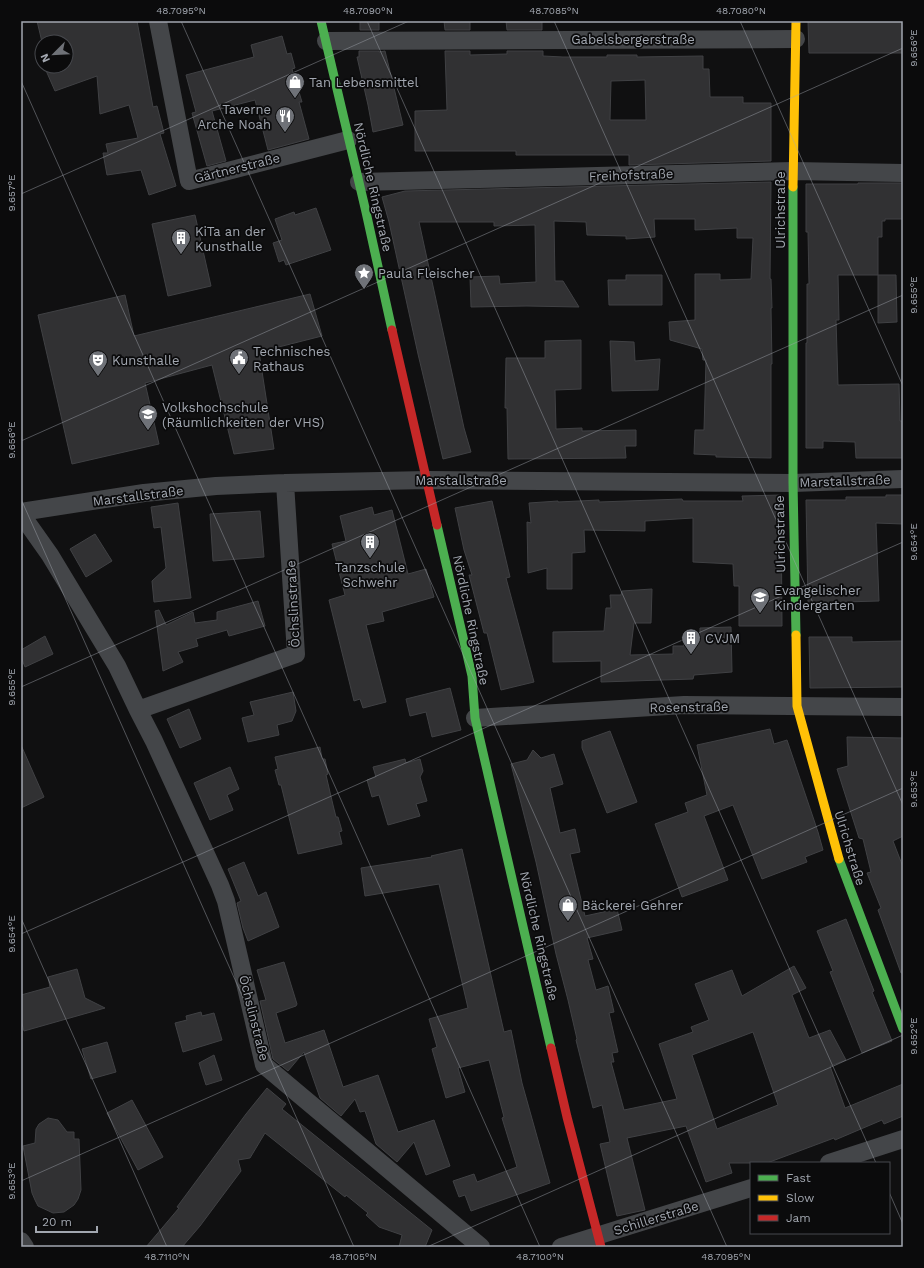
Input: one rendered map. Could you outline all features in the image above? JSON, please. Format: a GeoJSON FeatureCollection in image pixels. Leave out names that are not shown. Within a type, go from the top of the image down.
{"type":"FeatureCollection","features":[{"type":"Feature","properties":{"kind":"street","name":"Gärtnerstraße"},"geometry":{"type":"LineString","coordinates":[[158,21],[189,181],[348,140]]}},
{"type":"Feature","properties":{"kind":"street","name":"Nördliche Ringstraße"},"geometry":{"type":"LineString","coordinates":[[321,21],[472,676],[475,718],[567,1117],[599,1241]]}},
{"type":"Feature","properties":{"kind":"street","name":"Gabelsbergerstraße"},"geometry":{"type":"LineString","coordinates":[[326,41],[796,30]]}},
{"type":"Feature","properties":{"kind":"street","name":"Ulrichstraße"},"geometry":{"type":"LineString","coordinates":[[796,30],[793,171],[792,483],[797,706],[841,868],[903,1029]]}},
{"type":"Feature","properties":{"kind":"street","name":"Freihofstraße"},"geometry":{"type":"LineString","coordinates":[[359,182],[793,171],[903,173]]}},
{"type":"Feature","properties":{"kind":"street","name":"Marstallstraße"},"geometry":{"type":"LineString","coordinates":[[21,513],[144,493],[216,486],[285,483],[427,480],[792,483],[903,478]]}},
{"type":"Feature","properties":{"kind":"street","name":"Öchslinstraße"},"geometry":{"type":"LineString","coordinates":[[138,710],[296,654],[285,483]]}},
{"type":"Feature","properties":{"kind":"street","name":"Öchslinstraße"},"geometry":{"type":"LineString","coordinates":[[21,513],[50,555],[117,666],[154,741],[220,885],[226,901],[264,1065],[481,1247]]}},
{"type":"Feature","properties":{"kind":"street","name":"Rosenstraße"},"geometry":{"type":"LineString","coordinates":[[475,718],[684,705],[903,707]]}},
{"type":"Feature","properties":{"kind":"street"},"geometry":{"type":"LineString","coordinates":[[832,1162],[903,1139]]}},
{"type":"Feature","properties":{"kind":"street","name":"Schillerstraße"},"geometry":{"type":"LineString","coordinates":[[561,1247],[599,1241],[750,1188]]}},
{"type":"Feature","properties":{"kind":"street"},"geometry":{"type":"LineString","coordinates":[[21,1241],[25,1247]]}},
{"type":"Feature","properties":{"kind":"building"},"geometry":{"type":"Polygon","coordinates":[[[37,21],[137,21],[153,107],[157,106],[164,133],[160,134],[176,186],[149,195],[141,170],[107,175],[103,153],[108,153],[106,144],[138,138],[129,105],[100,114],[97,76],[55,91],[48,74],[74,74],[74,34],[40,34],[37,21]]]}},
{"type":"Feature","properties":{"kind":"building"},"geometry":{"type":"Polygon","coordinates":[[[360,21],[379,21],[379,30],[360,30],[360,21]]]}},
{"type":"Feature","properties":{"kind":"building"},"geometry":{"type":"Polygon","coordinates":[[[444,21],[470,21],[470,30],[445,30],[444,21]]]}},
{"type":"Feature","properties":{"kind":"building"},"geometry":{"type":"Polygon","coordinates":[[[506,21],[542,21],[542,30],[507,30],[506,21]]]}},
{"type":"Feature","properties":{"kind":"building"},"geometry":{"type":"Polygon","coordinates":[[[808,21],[903,21],[903,53],[809,53],[808,21]]]}},
{"type":"Feature","properties":{"kind":"building"},"geometry":{"type":"Polygon","coordinates":[[[282,36],[287,54],[291,53],[295,68],[292,69],[302,102],[299,102],[309,139],[268,150],[255,100],[212,111],[226,161],[207,166],[192,113],[196,112],[186,75],[254,57],[251,45],[282,36]]]}},
{"type":"Feature","properties":{"kind":"building"},"geometry":{"type":"Polygon","coordinates":[[[359,51],[385,51],[403,125],[373,132],[357,57],[359,57],[359,51]]]}},
{"type":"Feature","properties":{"kind":"building"},"geometry":{"type":"Polygon","coordinates":[[[445,51],[470,51],[470,55],[507,54],[507,51],[543,51],[543,56],[563,57],[607,57],[607,55],[637,55],[637,57],[703,56],[703,69],[709,69],[710,97],[743,97],[743,103],[771,103],[771,161],[629,165],[629,155],[516,155],[516,151],[415,151],[415,111],[447,110],[445,51]],[[645,80],[611,81],[610,120],[646,120],[645,80]]]}},
{"type":"Feature","properties":{"kind":"building"},"geometry":{"type":"Polygon","coordinates":[[[771,182],[771,458],[716,457],[716,455],[694,454],[695,430],[704,430],[706,360],[703,360],[702,349],[670,340],[669,322],[695,320],[695,274],[720,274],[720,280],[751,279],[753,238],[737,238],[737,228],[695,230],[695,219],[654,219],[655,237],[626,239],[626,236],[587,235],[586,222],[554,221],[555,281],[563,281],[579,307],[471,307],[470,277],[499,276],[500,284],[536,282],[535,225],[494,226],[494,222],[419,222],[464,428],[471,452],[443,459],[382,197],[405,191],[771,182]]]}},
{"type":"Feature","properties":{"kind":"building"},"geometry":{"type":"Polygon","coordinates":[[[903,183],[903,219],[885,219],[885,221],[882,221],[882,237],[878,237],[878,275],[838,275],[839,320],[836,320],[838,385],[899,384],[900,421],[903,421],[903,458],[856,458],[855,442],[823,441],[823,448],[806,448],[807,284],[809,284],[808,232],[806,232],[806,184],[903,183]]]}},
{"type":"Feature","properties":{"kind":"building"},"geometry":{"type":"Polygon","coordinates":[[[316,208],[331,250],[286,265],[284,260],[279,262],[273,243],[282,240],[275,219],[294,212],[295,215],[316,208]]]}},
{"type":"Feature","properties":{"kind":"building","name":"KiTa an der Kunsthalle"},"geometry":{"type":"Polygon","coordinates":[[[195,215],[211,286],[168,296],[152,224],[195,215]]]}},
{"type":"Feature","properties":{"kind":"building"},"geometry":{"type":"Polygon","coordinates":[[[626,275],[662,275],[662,305],[609,305],[608,280],[626,280],[626,275]]]}},
{"type":"Feature","properties":{"kind":"building"},"geometry":{"type":"Polygon","coordinates":[[[878,275],[896,275],[897,322],[878,323],[878,275]]]}},
{"type":"Feature","properties":{"kind":"building"},"geometry":{"type":"Polygon","coordinates":[[[310,294],[322,336],[259,352],[274,449],[234,454],[212,365],[145,383],[159,444],[72,464],[38,315],[125,295],[134,336],[310,294]]]}},
{"type":"Feature","properties":{"kind":"building"},"geometry":{"type":"Polygon","coordinates":[[[581,340],[581,389],[555,390],[556,429],[582,428],[582,431],[636,430],[636,446],[625,446],[626,458],[508,459],[507,408],[505,408],[506,358],[545,358],[545,341],[581,340]]]}},
{"type":"Feature","properties":{"kind":"building"},"geometry":{"type":"Polygon","coordinates":[[[610,341],[634,342],[635,361],[660,359],[658,390],[612,391],[610,341]]]}},
{"type":"Feature","properties":{"kind":"building"},"geometry":{"type":"Polygon","coordinates":[[[781,495],[782,626],[739,626],[739,586],[734,586],[733,564],[693,562],[693,518],[645,521],[645,531],[584,530],[585,552],[572,553],[572,589],[547,589],[547,568],[528,573],[527,522],[531,523],[529,503],[558,501],[599,500],[599,502],[682,499],[683,501],[743,501],[742,496],[781,495]]]}},
{"type":"Feature","properties":{"kind":"building"},"geometry":{"type":"Polygon","coordinates":[[[886,495],[903,495],[903,524],[876,523],[879,601],[808,603],[806,500],[846,500],[846,497],[886,497],[886,495]]]}},
{"type":"Feature","properties":{"kind":"building"},"geometry":{"type":"Polygon","coordinates":[[[492,501],[510,577],[506,578],[534,682],[501,690],[487,633],[484,633],[469,575],[472,575],[464,550],[455,508],[492,501]]]}},
{"type":"Feature","properties":{"kind":"building"},"geometry":{"type":"Polygon","coordinates":[[[178,503],[191,598],[154,602],[152,581],[166,568],[161,527],[154,528],[151,507],[178,503]]]}},
{"type":"Feature","properties":{"kind":"building"},"geometry":{"type":"Polygon","coordinates":[[[372,507],[374,515],[392,510],[408,574],[426,569],[434,597],[382,612],[384,621],[366,625],[386,702],[363,708],[360,699],[354,701],[329,600],[345,595],[332,544],[346,541],[340,516],[372,507]]]}},
{"type":"Feature","properties":{"kind":"building"},"geometry":{"type":"Polygon","coordinates":[[[260,511],[264,557],[213,561],[210,514],[260,511]]]}},
{"type":"Feature","properties":{"kind":"building"},"geometry":{"type":"Polygon","coordinates":[[[95,534],[112,561],[86,577],[70,549],[95,534]]]}},
{"type":"Feature","properties":{"kind":"building"},"geometry":{"type":"Polygon","coordinates":[[[652,589],[651,623],[634,623],[630,655],[673,654],[673,646],[684,646],[684,642],[700,641],[700,628],[731,627],[732,672],[694,675],[693,679],[601,682],[601,661],[553,662],[553,632],[604,631],[606,608],[611,608],[610,595],[621,595],[622,591],[652,589]]]}},
{"type":"Feature","properties":{"kind":"building"},"geometry":{"type":"Polygon","coordinates":[[[258,601],[265,626],[229,636],[227,630],[196,639],[198,646],[178,652],[183,662],[163,671],[155,611],[159,610],[166,625],[193,612],[195,623],[217,620],[217,612],[258,601]]]}},
{"type":"Feature","properties":{"kind":"building"},"geometry":{"type":"Polygon","coordinates":[[[45,636],[53,654],[25,667],[21,657],[21,650],[45,636]]]}},
{"type":"Feature","properties":{"kind":"building"},"geometry":{"type":"Polygon","coordinates":[[[809,637],[852,637],[852,642],[903,641],[903,687],[810,688],[809,637]]]}},
{"type":"Feature","properties":{"kind":"building"},"geometry":{"type":"Polygon","coordinates":[[[450,688],[461,730],[432,737],[426,712],[410,716],[406,699],[450,688]]]}},
{"type":"Feature","properties":{"kind":"building"},"geometry":{"type":"Polygon","coordinates":[[[293,692],[296,711],[292,721],[277,725],[279,735],[248,742],[242,718],[254,715],[250,702],[293,692]]]}},
{"type":"Feature","properties":{"kind":"building"},"geometry":{"type":"Polygon","coordinates":[[[189,709],[201,739],[180,748],[167,719],[189,709]]]}},
{"type":"Feature","properties":{"kind":"building"},"geometry":{"type":"Polygon","coordinates":[[[770,729],[774,744],[787,740],[823,850],[805,857],[807,862],[762,879],[733,805],[704,816],[728,880],[682,897],[655,824],[688,812],[685,803],[707,795],[697,745],[770,729]]]}},
{"type":"Feature","properties":{"kind":"building"},"geometry":{"type":"Polygon","coordinates":[[[610,731],[637,802],[607,813],[582,748],[582,741],[610,731]]]}},
{"type":"Feature","properties":{"kind":"building"},"geometry":{"type":"Polygon","coordinates":[[[847,737],[903,738],[903,836],[893,841],[903,867],[903,973],[901,973],[878,910],[881,908],[867,873],[871,872],[863,839],[859,838],[837,769],[848,766],[847,737]]]}},
{"type":"Feature","properties":{"kind":"building"},"geometry":{"type":"Polygon","coordinates":[[[21,745],[44,797],[21,808],[21,745]]]}},
{"type":"Feature","properties":{"kind":"building"},"geometry":{"type":"Polygon","coordinates":[[[320,747],[322,759],[325,759],[328,774],[326,775],[336,817],[338,817],[342,831],[339,832],[342,844],[298,854],[281,785],[279,785],[275,770],[278,769],[275,757],[320,747]]]}},
{"type":"Feature","properties":{"kind":"building"},"geometry":{"type":"Polygon","coordinates":[[[533,750],[541,758],[554,754],[563,784],[550,788],[560,833],[575,829],[580,852],[570,854],[585,916],[617,909],[622,930],[587,938],[593,959],[588,960],[596,990],[608,986],[614,1012],[609,1013],[618,1052],[612,1053],[614,1062],[611,1062],[624,1110],[677,1099],[659,1044],[693,1032],[691,1027],[709,1020],[695,984],[732,970],[742,996],[794,966],[806,988],[792,995],[809,1038],[830,1030],[846,1060],[830,1066],[845,1108],[903,1084],[903,1116],[884,1124],[882,1120],[835,1140],[834,1138],[770,1162],[729,1163],[732,1173],[706,1182],[686,1126],[627,1138],[645,1210],[617,1216],[600,1144],[610,1142],[602,1105],[593,1108],[556,954],[536,862],[511,764],[527,760],[533,750]],[[753,1032],[692,1055],[717,1129],[778,1105],[753,1032]]]}},
{"type":"Feature","properties":{"kind":"building"},"geometry":{"type":"Polygon","coordinates":[[[405,759],[406,763],[420,759],[423,771],[420,777],[427,801],[416,804],[420,816],[388,825],[379,795],[372,797],[367,780],[376,777],[373,767],[405,759]]]}},
{"type":"Feature","properties":{"kind":"building"},"geometry":{"type":"Polygon","coordinates":[[[230,767],[239,789],[227,795],[233,810],[210,820],[194,783],[230,767]]]}},
{"type":"Feature","properties":{"kind":"building"},"geometry":{"type":"Polygon","coordinates":[[[462,849],[504,1032],[511,1030],[522,1083],[550,1183],[471,1211],[465,1195],[459,1197],[453,1181],[474,1174],[477,1182],[517,1167],[502,1118],[504,1117],[489,1060],[458,1068],[465,1092],[446,1098],[432,1049],[437,1047],[429,1019],[468,1008],[439,884],[365,896],[361,868],[432,857],[431,856],[462,849]]]}},
{"type":"Feature","properties":{"kind":"building"},"geometry":{"type":"Polygon","coordinates":[[[244,862],[258,896],[266,892],[279,927],[248,941],[237,903],[241,901],[228,869],[244,862]]]}},
{"type":"Feature","properties":{"kind":"building"},"geometry":{"type":"Polygon","coordinates":[[[846,919],[874,991],[872,992],[892,1041],[862,1053],[830,972],[833,971],[817,931],[846,919]]]}},
{"type":"Feature","properties":{"kind":"building"},"geometry":{"type":"Polygon","coordinates":[[[284,962],[297,1004],[296,1006],[276,1013],[285,1043],[324,1030],[343,1087],[378,1075],[398,1132],[434,1120],[450,1166],[426,1175],[414,1142],[397,1162],[376,1144],[365,1111],[360,1112],[355,1099],[341,1116],[320,1098],[304,1052],[288,1071],[273,1059],[260,1001],[266,1000],[257,970],[284,962]]]}},
{"type":"Feature","properties":{"kind":"building"},"geometry":{"type":"Polygon","coordinates":[[[77,969],[85,998],[105,1008],[24,1031],[21,1020],[21,995],[50,987],[48,977],[77,969]]]}},
{"type":"Feature","properties":{"kind":"building"},"geometry":{"type":"Polygon","coordinates":[[[201,1012],[202,1016],[214,1013],[222,1040],[183,1052],[175,1023],[187,1020],[186,1016],[201,1012]]]}},
{"type":"Feature","properties":{"kind":"building"},"geometry":{"type":"Polygon","coordinates":[[[107,1042],[116,1072],[91,1079],[82,1049],[107,1042]]]}},
{"type":"Feature","properties":{"kind":"building"},"geometry":{"type":"Polygon","coordinates":[[[214,1055],[222,1080],[206,1085],[199,1063],[214,1055]]]}},
{"type":"Feature","properties":{"kind":"building"},"geometry":{"type":"Polygon","coordinates":[[[267,1088],[286,1104],[282,1109],[432,1230],[425,1247],[399,1247],[402,1235],[379,1227],[366,1215],[368,1213],[346,1195],[345,1197],[265,1133],[250,1158],[238,1160],[241,1171],[200,1226],[182,1247],[146,1247],[179,1208],[177,1207],[267,1088]]]}},
{"type":"Feature","properties":{"kind":"building"},"geometry":{"type":"Polygon","coordinates":[[[132,1100],[163,1157],[138,1170],[107,1113],[132,1100]]]}},
{"type":"Feature","properties":{"kind":"building"},"geometry":{"type":"Polygon","coordinates":[[[48,1118],[58,1120],[67,1132],[74,1132],[74,1139],[79,1139],[81,1190],[74,1205],[64,1212],[53,1213],[38,1206],[32,1193],[23,1146],[35,1143],[36,1129],[39,1124],[48,1118]]]}},
{"type":"Feature","properties":{"kind":"traffic: fast"},"geometry":{"type":"LineString","coordinates":[[321,21],[392,330]]}},
{"type":"Feature","properties":{"kind":"traffic: fast"},"geometry":{"type":"LineString","coordinates":[[793,187],[793,483],[796,635]]}},
{"type":"Feature","properties":{"kind":"traffic: fast"},"geometry":{"type":"LineString","coordinates":[[437,525],[472,676],[475,718],[551,1048]]}},
{"type":"Feature","properties":{"kind":"traffic: fast"},"geometry":{"type":"LineString","coordinates":[[839,859],[903,1029]]}},
{"type":"Feature","properties":{"kind":"traffic: slow"},"geometry":{"type":"LineString","coordinates":[[793,187],[796,21]]}},
{"type":"Feature","properties":{"kind":"traffic: slow"},"geometry":{"type":"LineString","coordinates":[[796,635],[797,706],[839,859]]}},
{"type":"Feature","properties":{"kind":"traffic: jam"},"geometry":{"type":"LineString","coordinates":[[392,330],[437,525]]}},
{"type":"Feature","properties":{"kind":"traffic: jam"},"geometry":{"type":"LineString","coordinates":[[551,1048],[567,1117],[601,1247]]}},
{"type":"Feature","properties":{"kind":"place","name":"Tan Lebensmittel"},"geometry":{"type":"Point","coordinates":[295,99]}},
{"type":"Feature","properties":{"kind":"place","name":"Taverne Arche Noah"},"geometry":{"type":"Point","coordinates":[285,133]}},
{"type":"Feature","properties":{"kind":"place","name":"KiTa an der Kunsthalle"},"geometry":{"type":"Point","coordinates":[181,255]}},
{"type":"Feature","properties":{"kind":"place","name":"Paula Fleischer"},"geometry":{"type":"Point","coordinates":[364,290]}},
{"type":"Feature","properties":{"kind":"place","name":"Technisches Rathaus"},"geometry":{"type":"Point","coordinates":[239,375]}},
{"type":"Feature","properties":{"kind":"place","name":"Kunsthalle"},"geometry":{"type":"Point","coordinates":[98,377]}},
{"type":"Feature","properties":{"kind":"place","name":"Volkshochschule (Räumlichkeiten der VHS)"},"geometry":{"type":"Point","coordinates":[148,431]}},
{"type":"Feature","properties":{"kind":"place","name":"Tanzschule Schwehr"},"geometry":{"type":"Point","coordinates":[370,559]}},
{"type":"Feature","properties":{"kind":"place","name":"Evangelischer Kindergarten"},"geometry":{"type":"Point","coordinates":[760,614]}},
{"type":"Feature","properties":{"kind":"place","name":"CVJM"},"geometry":{"type":"Point","coordinates":[691,655]}},
{"type":"Feature","properties":{"kind":"place","name":"Bäckerei Gehrer"},"geometry":{"type":"Point","coordinates":[568,922]}}]}
